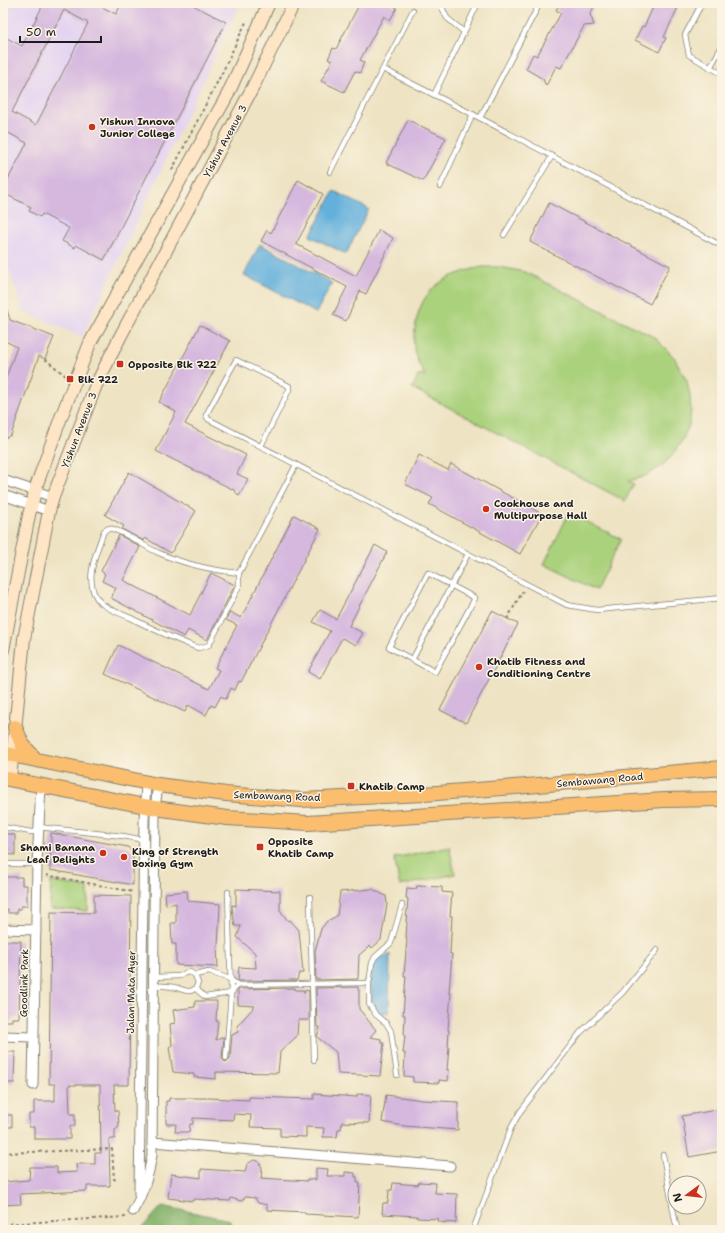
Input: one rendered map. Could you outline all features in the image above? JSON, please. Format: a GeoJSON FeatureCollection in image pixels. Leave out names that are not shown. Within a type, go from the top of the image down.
{"type":"FeatureCollection","features":[{"type":"Feature","properties":{"kind":"main road","name":"Yishun Avenue 3"},"geometry":{"type":"LineString","coordinates":[[3,650],[32,504],[60,420],[90,343],[228,94],[269,3]]}},
{"type":"Feature","properties":{"kind":"main road","name":"Yishun Avenue 3"},"geometry":{"type":"LineString","coordinates":[[6,779],[8,754],[15,727],[24,639],[53,497],[96,385],[253,87],[294,3]]}},
{"type":"Feature","properties":{"kind":"main road"},"geometry":{"type":"LineString","coordinates":[[15,727],[22,744],[35,759]]}},
{"type":"Feature","properties":{"kind":"main road","name":"Sembawang Road"},"geometry":{"type":"LineString","coordinates":[[8,754],[152,784],[226,794],[301,800],[424,794],[722,768]]}},
{"type":"Feature","properties":{"kind":"main road"},"geometry":{"type":"LineString","coordinates":[[6,779],[150,807],[227,818],[308,823],[664,800],[722,799]]}},
{"type":"Feature","properties":{"kind":"street"},"geometry":{"type":"LineString","coordinates":[[3,480],[53,497]]}},
{"type":"Feature","properties":{"kind":"street"},"geometry":{"type":"LineString","coordinates":[[3,495],[49,511]]}},
{"type":"Feature","properties":{"kind":"street","name":"Jalan Mata Ayer"},"geometry":{"type":"LineString","coordinates":[[139,1202],[144,840],[150,807],[152,784]]}},
{"type":"Feature","properties":{"kind":"street","name":"Goodlink Park"},"geometry":{"type":"LineString","coordinates":[[33,1085],[37,864],[41,786]]}},
{"type":"Feature","properties":{"kind":"street","name":"Jalan Mata Ayer"},"geometry":{"type":"LineString","coordinates":[[134,1211],[148,1177],[152,1155],[155,841],[150,807]]}},
{"type":"Feature","properties":{"kind":"street"},"geometry":{"type":"LineString","coordinates":[[144,840],[155,841]]}},
{"type":"Feature","properties":{"kind":"street"},"geometry":{"type":"LineString","coordinates":[[3,929],[36,930]]}},
{"type":"Feature","properties":{"kind":"street"},"geometry":{"type":"LineString","coordinates":[[3,1036],[33,1036]]}},
{"type":"Feature","properties":{"kind":"street"},"geometry":{"type":"LineString","coordinates":[[152,1142],[450,1166]]}},
{"type":"Feature","properties":{"kind":"lane"},"geometry":{"type":"LineString","coordinates":[[440,3],[447,18],[464,32]]}},
{"type":"Feature","properties":{"kind":"lane"},"geometry":{"type":"LineString","coordinates":[[434,95],[478,3]]}},
{"type":"Feature","properties":{"kind":"lane"},"geometry":{"type":"LineString","coordinates":[[480,118],[540,3]]}},
{"type":"Feature","properties":{"kind":"lane"},"geometry":{"type":"LineString","coordinates":[[702,3],[685,35],[689,55],[722,74]]}},
{"type":"Feature","properties":{"kind":"lane"},"geometry":{"type":"LineString","coordinates":[[330,172],[413,10]]}},
{"type":"Feature","properties":{"kind":"lane"},"geometry":{"type":"LineString","coordinates":[[710,68],[722,46]]}},
{"type":"Feature","properties":{"kind":"lane"},"geometry":{"type":"LineString","coordinates":[[383,69],[473,114],[722,246]]}},
{"type":"Feature","properties":{"kind":"lane"},"geometry":{"type":"LineString","coordinates":[[440,187],[473,114]]}},
{"type":"Feature","properties":{"kind":"lane"},"geometry":{"type":"LineString","coordinates":[[504,235],[552,156]]}},
{"type":"Feature","properties":{"kind":"lane"},"geometry":{"type":"LineString","coordinates":[[261,446],[289,390],[289,386],[236,360],[206,415],[207,417],[296,465],[567,605],[597,610],[722,598]]}},
{"type":"Feature","properties":{"kind":"lane"},"geometry":{"type":"LineString","coordinates":[[239,573],[183,562],[158,552],[109,528],[104,531],[92,563],[92,578],[95,593],[102,604],[160,633],[199,648],[209,645],[239,586],[239,573],[296,465]]}},
{"type":"Feature","properties":{"kind":"lane"},"geometry":{"type":"LineString","coordinates":[[412,660],[468,554]]}},
{"type":"Feature","properties":{"kind":"lane"},"geometry":{"type":"LineString","coordinates":[[428,573],[475,598],[435,672],[412,660],[389,647],[428,573]]}},
{"type":"Feature","properties":{"kind":"lane"},"geometry":{"type":"LineString","coordinates":[[3,827],[31,832],[38,830],[123,836],[144,840]]}},
{"type":"Feature","properties":{"kind":"lane"},"geometry":{"type":"LineString","coordinates":[[3,864],[37,864]]}},
{"type":"Feature","properties":{"kind":"lane"},"geometry":{"type":"LineString","coordinates":[[226,1058],[231,993],[228,892]]}},
{"type":"Feature","properties":{"kind":"lane"},"geometry":{"type":"LineString","coordinates":[[310,897],[314,1060]]}},
{"type":"Feature","properties":{"kind":"lane"},"geometry":{"type":"LineString","coordinates":[[397,1075],[392,1031],[369,1004],[369,983],[372,963],[375,957],[391,943],[402,905]]}},
{"type":"Feature","properties":{"kind":"lane"},"geometry":{"type":"LineString","coordinates":[[473,1230],[511,1128],[520,1112],[580,1033],[623,992],[657,950]]}},
{"type":"Feature","properties":{"kind":"lane"},"geometry":{"type":"LineString","coordinates":[[190,972],[195,975],[198,983],[196,989],[186,992],[181,989],[154,981],[180,976],[190,972]]}},
{"type":"Feature","properties":{"kind":"lane"},"geometry":{"type":"LineString","coordinates":[[195,975],[209,972],[230,979],[238,985],[369,983]]}},
{"type":"Feature","properties":{"kind":"lane"},"geometry":{"type":"LineString","coordinates":[[196,989],[206,997],[231,993],[238,985]]}},
{"type":"Feature","properties":{"kind":"lane"},"geometry":{"type":"LineString","coordinates":[[663,1155],[678,1230]]}},
{"type":"Feature","properties":{"kind":"path"},"geometry":{"type":"LineString","coordinates":[[45,359],[70,379],[75,381]]}},
{"type":"Feature","properties":{"kind":"path"},"geometry":{"type":"LineString","coordinates":[[507,619],[527,584]]}},
{"type":"Feature","properties":{"kind":"path"},"geometry":{"type":"LineString","coordinates":[[37,874],[140,894]]}},
{"type":"Feature","properties":{"kind":"path"},"geometry":{"type":"LineString","coordinates":[[3,1153],[112,1149],[114,1179],[116,1180]]}},
{"type":"Feature","properties":{"kind":"path"},"geometry":{"type":"LineString","coordinates":[[3,1224],[124,1217],[134,1211]]}},
{"type":"Feature","properties":{"kind":"shaded area","name":"Yishun Innova Junior College"},"geometry":{"type":"Polygon","coordinates":[[[3,3],[240,3],[82,337],[23,311],[3,252],[3,3]]]}},
{"type":"Feature","properties":{"kind":"green space"},"geometry":{"type":"Polygon","coordinates":[[[482,267],[499,267],[525,272],[654,337],[674,357],[687,381],[691,411],[689,425],[683,439],[672,456],[666,462],[659,468],[643,477],[628,481],[634,484],[625,501],[412,388],[419,374],[425,376],[417,359],[414,344],[414,333],[422,303],[428,293],[445,279],[468,270],[482,267]]]}},
{"type":"Feature","properties":{"kind":"green space"},"geometry":{"type":"Polygon","coordinates":[[[569,513],[621,539],[596,590],[544,564],[569,513]]]}},
{"type":"Feature","properties":{"kind":"green space"},"geometry":{"type":"Polygon","coordinates":[[[449,846],[455,874],[400,886],[394,858],[449,846]]]}},
{"type":"Feature","properties":{"kind":"green space"},"geometry":{"type":"Polygon","coordinates":[[[51,881],[88,888],[88,911],[50,909],[51,881]]]}},
{"type":"Feature","properties":{"kind":"green space"},"geometry":{"type":"Polygon","coordinates":[[[162,1206],[230,1220],[230,1230],[140,1230],[162,1206]]]}},
{"type":"Feature","properties":{"kind":"water"},"geometry":{"type":"Polygon","coordinates":[[[334,191],[369,209],[346,254],[310,236],[334,191]]]}},
{"type":"Feature","properties":{"kind":"water"},"geometry":{"type":"Polygon","coordinates":[[[260,244],[332,283],[316,313],[244,275],[260,244]]]}},
{"type":"Feature","properties":{"kind":"water"},"geometry":{"type":"Polygon","coordinates":[[[380,954],[386,957],[390,954],[389,1013],[382,1013],[380,1016],[371,1004],[372,989],[364,989],[364,980],[373,979],[370,968],[380,954]]]}},
{"type":"Feature","properties":{"kind":"building","name":"Yishun Innova Junior College"},"geometry":{"type":"Polygon","coordinates":[[[44,3],[94,3],[116,14],[122,3],[189,3],[226,22],[104,260],[76,245],[75,248],[62,241],[69,228],[42,214],[40,217],[29,211],[31,207],[3,193],[3,189],[27,143],[3,130],[3,36],[22,46],[44,3]],[[64,10],[12,112],[36,125],[88,23],[64,10]]]}},
{"type":"Feature","properties":{"kind":"building"},"geometry":{"type":"Polygon","coordinates":[[[360,3],[389,3],[397,8],[390,20],[384,16],[360,60],[364,62],[360,73],[355,71],[344,92],[321,81],[332,61],[328,59],[333,48],[336,49],[360,3]]]}},
{"type":"Feature","properties":{"kind":"building"},"geometry":{"type":"Polygon","coordinates":[[[560,3],[596,3],[590,14],[594,25],[584,26],[561,68],[556,66],[546,86],[543,79],[526,69],[533,54],[537,56],[561,13],[556,10],[560,3]]]}},
{"type":"Feature","properties":{"kind":"building"},"geometry":{"type":"Polygon","coordinates":[[[655,3],[680,3],[664,37],[666,38],[659,52],[635,40],[642,26],[644,27],[655,3]]]}},
{"type":"Feature","properties":{"kind":"building"},"geometry":{"type":"Polygon","coordinates":[[[408,120],[446,138],[423,181],[386,163],[408,120]]]}},
{"type":"Feature","properties":{"kind":"building"},"geometry":{"type":"Polygon","coordinates":[[[298,180],[323,194],[296,244],[356,276],[379,230],[393,238],[366,294],[360,291],[346,321],[333,315],[347,287],[261,241],[267,230],[271,233],[298,180]]]}},
{"type":"Feature","properties":{"kind":"building"},"geometry":{"type":"Polygon","coordinates":[[[549,203],[670,266],[650,304],[530,242],[549,203]]]}},
{"type":"Feature","properties":{"kind":"building"},"geometry":{"type":"Polygon","coordinates":[[[3,303],[5,303],[10,320],[54,337],[45,359],[39,356],[11,435],[3,439],[3,386],[17,347],[3,340],[3,303]]]}},
{"type":"Feature","properties":{"kind":"building"},"geometry":{"type":"Polygon","coordinates":[[[200,325],[230,341],[185,424],[246,455],[237,474],[248,479],[239,496],[234,490],[156,451],[176,412],[159,402],[200,325]]]}},
{"type":"Feature","properties":{"kind":"building","name":"Cookhouse and Multipurpose Hall"},"geometry":{"type":"Polygon","coordinates":[[[419,455],[448,470],[451,464],[542,514],[520,554],[429,504],[433,498],[405,484],[419,455]]]}},
{"type":"Feature","properties":{"kind":"building"},"geometry":{"type":"Polygon","coordinates":[[[129,472],[196,511],[171,553],[145,538],[144,541],[122,529],[124,526],[105,515],[129,472]]]}},
{"type":"Feature","properties":{"kind":"building"},"geometry":{"type":"Polygon","coordinates":[[[294,515],[320,529],[241,682],[239,681],[235,690],[231,688],[226,699],[221,696],[215,707],[211,705],[206,715],[188,705],[185,712],[105,674],[118,645],[209,689],[219,670],[215,668],[237,625],[226,620],[230,612],[241,618],[294,515]]]}},
{"type":"Feature","properties":{"kind":"building"},"geometry":{"type":"Polygon","coordinates":[[[119,535],[140,547],[123,580],[190,615],[211,573],[235,585],[207,640],[188,630],[184,637],[111,598],[116,588],[102,581],[105,574],[101,571],[119,535]]]}},
{"type":"Feature","properties":{"kind":"building"},"geometry":{"type":"Polygon","coordinates":[[[375,545],[387,552],[349,626],[363,633],[356,645],[342,638],[320,679],[308,672],[330,631],[313,622],[320,610],[336,619],[375,545]]]}},
{"type":"Feature","properties":{"kind":"building","name":"Khatib Fitness and Conditioning Centre"},"geometry":{"type":"Polygon","coordinates":[[[492,611],[518,624],[466,723],[440,710],[492,611]]]}},
{"type":"Feature","properties":{"kind":"building"},"geometry":{"type":"Polygon","coordinates":[[[3,833],[15,835],[15,855],[3,854],[3,833]]]}},
{"type":"Feature","properties":{"kind":"building"},"geometry":{"type":"Polygon","coordinates":[[[51,833],[128,847],[133,853],[133,885],[50,870],[51,833]]]}},
{"type":"Feature","properties":{"kind":"building"},"geometry":{"type":"Polygon","coordinates":[[[3,877],[22,877],[22,885],[27,885],[27,906],[21,906],[21,909],[17,909],[17,913],[8,913],[8,909],[3,909],[3,877]]]}},
{"type":"Feature","properties":{"kind":"building"},"geometry":{"type":"Polygon","coordinates":[[[417,886],[442,887],[442,892],[452,893],[450,916],[452,916],[450,954],[452,954],[449,993],[451,993],[447,1070],[449,1070],[448,1081],[439,1080],[439,1083],[413,1082],[413,1077],[404,1076],[405,1053],[403,1053],[405,1015],[403,1015],[406,976],[404,976],[408,899],[406,898],[407,888],[416,889],[417,886]]]}},
{"type":"Feature","properties":{"kind":"building"},"geometry":{"type":"Polygon","coordinates":[[[236,889],[280,891],[280,910],[288,921],[290,920],[299,930],[303,973],[299,973],[297,980],[238,981],[239,967],[256,968],[255,953],[237,937],[241,926],[235,926],[232,908],[232,905],[236,906],[236,889]]]}},
{"type":"Feature","properties":{"kind":"building"},"geometry":{"type":"Polygon","coordinates":[[[372,889],[386,896],[387,904],[381,940],[372,948],[370,946],[359,955],[358,979],[316,980],[315,951],[321,929],[327,921],[337,916],[340,892],[372,889]]]}},
{"type":"Feature","properties":{"kind":"building"},"geometry":{"type":"Polygon","coordinates":[[[187,891],[188,901],[220,904],[217,947],[218,967],[176,965],[176,944],[172,944],[171,923],[176,923],[176,903],[166,905],[165,893],[187,891]]]}},
{"type":"Feature","properties":{"kind":"building"},"geometry":{"type":"Polygon","coordinates":[[[94,895],[131,896],[129,1085],[114,1085],[115,1111],[118,1111],[119,1127],[115,1130],[115,1139],[109,1139],[110,1186],[87,1186],[87,1191],[20,1194],[21,1204],[3,1205],[3,1182],[29,1180],[30,1167],[57,1167],[57,1173],[77,1172],[76,1164],[95,1164],[95,1153],[101,1153],[100,1085],[69,1085],[70,1114],[75,1114],[75,1126],[70,1126],[70,1139],[34,1139],[34,1127],[29,1127],[29,1114],[34,1114],[34,1101],[55,1101],[55,1084],[49,1084],[51,912],[94,913],[94,895]]]}},
{"type":"Feature","properties":{"kind":"building"},"geometry":{"type":"Polygon","coordinates":[[[4,941],[21,941],[19,1018],[12,1018],[12,1021],[3,1021],[4,941]]]}},
{"type":"Feature","properties":{"kind":"building"},"geometry":{"type":"Polygon","coordinates":[[[358,987],[359,1009],[376,1030],[370,1037],[381,1039],[381,1043],[384,1043],[380,1076],[338,1074],[336,1052],[317,1037],[320,1027],[317,1027],[316,988],[358,987]]]}},
{"type":"Feature","properties":{"kind":"building"},"geometry":{"type":"Polygon","coordinates":[[[295,988],[295,990],[304,990],[304,993],[305,990],[309,991],[309,1020],[298,1020],[297,1036],[280,1052],[278,1073],[216,1072],[216,1079],[194,1077],[194,1074],[173,1072],[169,1047],[172,1045],[170,1024],[175,1023],[173,1010],[195,1007],[195,1001],[217,1001],[216,1021],[218,1021],[216,1040],[224,1037],[222,1058],[226,1062],[230,1058],[232,1035],[238,1032],[237,1026],[255,1006],[238,1005],[238,990],[295,988]]]}},
{"type":"Feature","properties":{"kind":"building"},"geometry":{"type":"Polygon","coordinates":[[[3,1052],[15,1052],[14,1083],[3,1083],[3,1052]]]}},
{"type":"Feature","properties":{"kind":"building"},"geometry":{"type":"Polygon","coordinates":[[[314,1094],[357,1097],[357,1094],[371,1095],[369,1123],[342,1122],[341,1129],[338,1129],[337,1137],[323,1137],[324,1128],[306,1127],[306,1137],[280,1136],[280,1128],[250,1127],[251,1115],[234,1114],[233,1120],[193,1118],[193,1124],[190,1124],[189,1132],[175,1132],[176,1124],[166,1124],[166,1101],[169,1101],[169,1098],[249,1100],[249,1097],[314,1099],[314,1094]]]}},
{"type":"Feature","properties":{"kind":"building"},"geometry":{"type":"Polygon","coordinates":[[[386,1095],[422,1100],[458,1102],[458,1130],[404,1126],[382,1122],[386,1095]]]}},
{"type":"Feature","properties":{"kind":"building"},"geometry":{"type":"Polygon","coordinates":[[[722,1109],[722,1151],[689,1157],[682,1116],[722,1109]]]}},
{"type":"Feature","properties":{"kind":"building"},"geometry":{"type":"Polygon","coordinates":[[[3,1115],[12,1115],[12,1127],[3,1127],[3,1115]]]}},
{"type":"Feature","properties":{"kind":"building"},"geometry":{"type":"Polygon","coordinates":[[[254,1160],[258,1161],[262,1167],[261,1178],[307,1181],[307,1179],[316,1180],[316,1168],[328,1169],[327,1176],[345,1176],[345,1172],[355,1173],[357,1182],[360,1182],[358,1217],[267,1210],[267,1205],[258,1203],[255,1198],[246,1197],[241,1201],[231,1198],[230,1201],[194,1199],[193,1201],[168,1198],[171,1174],[201,1178],[201,1169],[245,1172],[247,1164],[254,1160]]]}},
{"type":"Feature","properties":{"kind":"building"},"geometry":{"type":"Polygon","coordinates":[[[419,1182],[436,1183],[435,1193],[457,1194],[456,1223],[438,1222],[439,1219],[417,1218],[417,1216],[382,1214],[383,1203],[388,1203],[389,1190],[392,1190],[393,1183],[418,1185],[419,1182]]]}},
{"type":"Feature","properties":{"kind":"place","name":"Yishun Innova Junior College"},"geometry":{"type":"Point","coordinates":[92,127]}},
{"type":"Feature","properties":{"kind":"place","name":"Opposite Blk 722"},"geometry":{"type":"Point","coordinates":[120,364]}},
{"type":"Feature","properties":{"kind":"place","name":"Blk 722"},"geometry":{"type":"Point","coordinates":[70,379]}},
{"type":"Feature","properties":{"kind":"place","name":"Cookhouse and Multipurpose Hall"},"geometry":{"type":"Point","coordinates":[486,509]}},
{"type":"Feature","properties":{"kind":"place","name":"Khatib Fitness and Conditioning Centre"},"geometry":{"type":"Point","coordinates":[479,667]}},
{"type":"Feature","properties":{"kind":"place","name":"Khatib Camp"},"geometry":{"type":"Point","coordinates":[351,786]}},
{"type":"Feature","properties":{"kind":"place","name":"Opposite Khatib Camp"},"geometry":{"type":"Point","coordinates":[260,847]}},
{"type":"Feature","properties":{"kind":"place","name":"Shami Banana Leaf Delights"},"geometry":{"type":"Point","coordinates":[103,853]}},
{"type":"Feature","properties":{"kind":"place","name":"King of Strength Boxing Gym"},"geometry":{"type":"Point","coordinates":[124,857]}}]}
